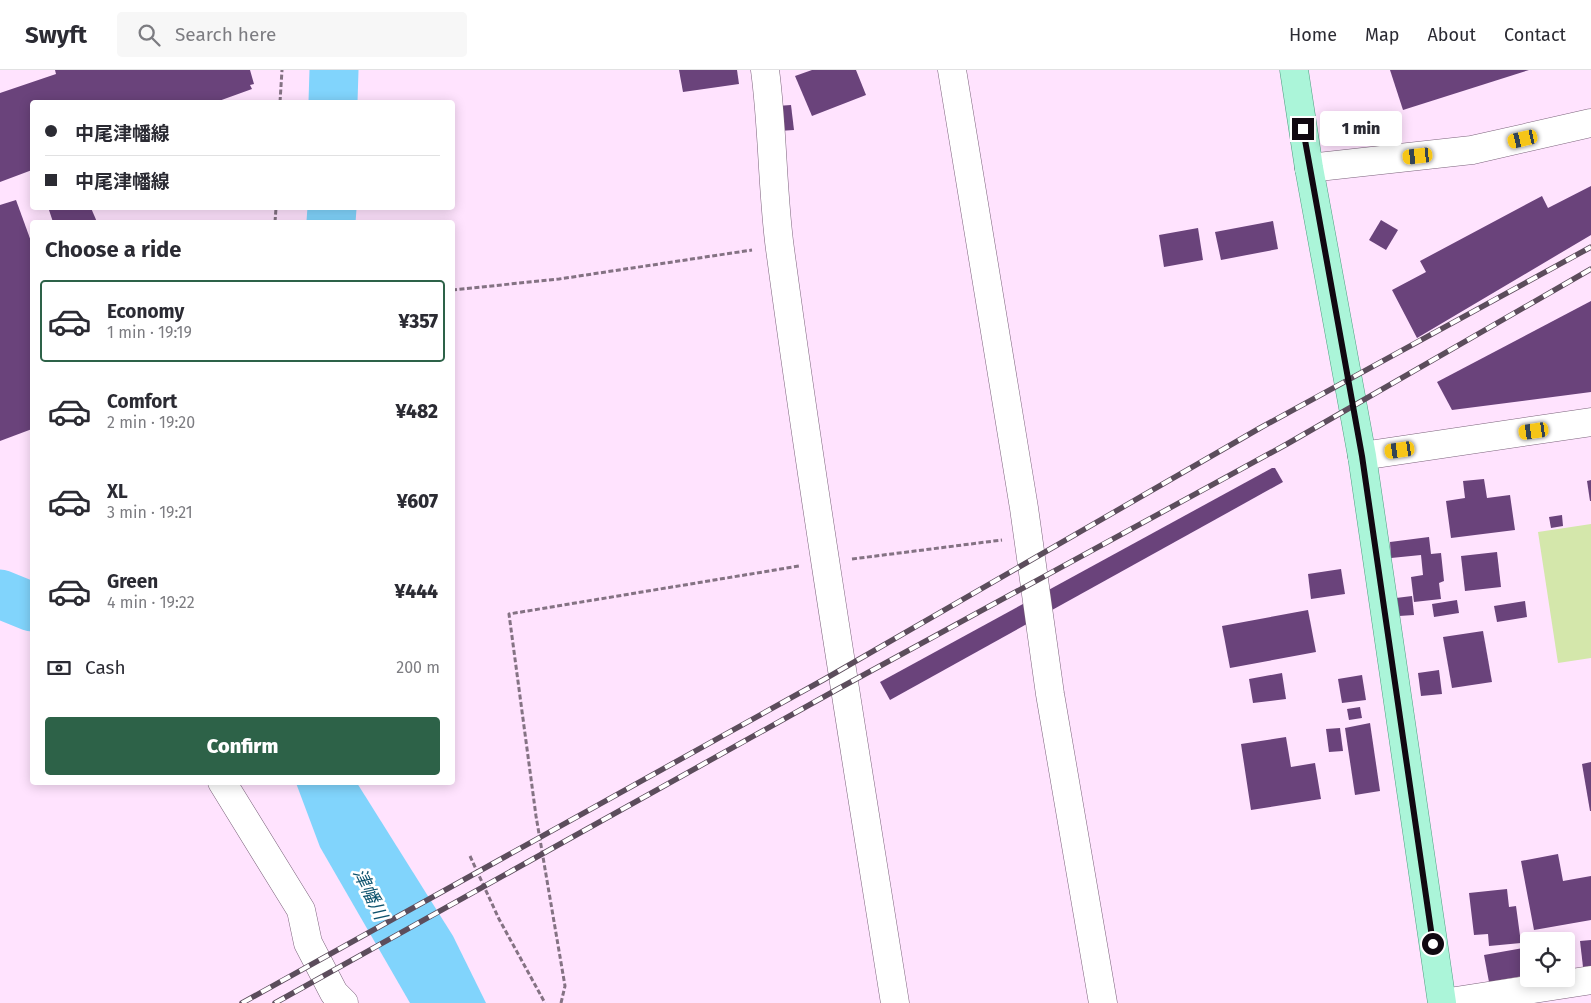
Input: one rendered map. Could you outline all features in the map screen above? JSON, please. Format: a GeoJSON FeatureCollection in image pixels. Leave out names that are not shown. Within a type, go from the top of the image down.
{"type":"FeatureCollection","features":[{"type":"Feature","properties":{"kind":"main road"},"geometry":{"type":"LineString","coordinates":[[1294,70],[1309,168],[1362,456],[1442,1003]]}},
{"type":"Feature","properties":{"kind":"street"},"geometry":{"type":"LineString","coordinates":[[765,70],[770,109],[780,246],[825,562],[895,1003]]}},
{"type":"Feature","properties":{"kind":"street"},"geometry":{"type":"LineString","coordinates":[[952,70],[1028,536],[1050,694],[1103,1003]]}},
{"type":"Feature","properties":{"kind":"street"},"geometry":{"type":"LineString","coordinates":[[1309,168],[1472,150],[1591,123]]}},
{"type":"Feature","properties":{"kind":"street"},"geometry":{"type":"LineString","coordinates":[[1362,456],[1591,422]]}},
{"type":"Feature","properties":{"kind":"street"},"geometry":{"type":"LineString","coordinates":[[224,785],[301,910],[308,943],[334,993],[344,1003]]}},
{"type":"Feature","properties":{"kind":"street"},"geometry":{"type":"LineString","coordinates":[[1442,1003],[1591,980]]}},
{"type":"Feature","properties":{"kind":"path"},"geometry":{"type":"LineString","coordinates":[[280,100],[282,70]]}},
{"type":"Feature","properties":{"kind":"path"},"geometry":{"type":"LineString","coordinates":[[455,290],[559,278],[780,246]]}},
{"type":"Feature","properties":{"kind":"path"},"geometry":{"type":"LineString","coordinates":[[561,1003],[565,986],[536,816],[509,614],[825,562],[1028,536]]}},
{"type":"Feature","properties":{"kind":"path"},"geometry":{"type":"LineString","coordinates":[[470,856],[499,919],[545,1003]]}},
{"type":"Feature","properties":{"kind":"green space"},"geometry":{"type":"Polygon","coordinates":[[[1591,524],[1591,658],[1558,663],[1538,532],[1591,524]]]}},
{"type":"Feature","properties":{"kind":"water"},"geometry":{"type":"Polygon","coordinates":[[[297,785],[358,785],[453,936],[486,1003],[410,1003],[320,847],[297,785]]]}},
{"type":"Feature","properties":{"kind":"building"},"geometry":{"type":"Polygon","coordinates":[[[55,70],[250,70],[254,84],[250,85],[252,89],[222,100],[30,100],[30,171],[0,182],[0,93],[56,74],[55,70]]]}},
{"type":"Feature","properties":{"kind":"building"},"geometry":{"type":"Polygon","coordinates":[[[679,70],[737,70],[739,84],[683,92],[679,70]]]}},
{"type":"Feature","properties":{"kind":"building"},"geometry":{"type":"Polygon","coordinates":[[[812,70],[856,70],[866,95],[812,116],[795,76],[812,70]]]}},
{"type":"Feature","properties":{"kind":"building"},"geometry":{"type":"Polygon","coordinates":[[[1390,70],[1529,70],[1403,110],[1390,70]]]}},
{"type":"Feature","properties":{"kind":"building"},"geometry":{"type":"Polygon","coordinates":[[[791,105],[794,130],[779,131],[777,106],[791,105]]]}},
{"type":"Feature","properties":{"kind":"building"},"geometry":{"type":"Polygon","coordinates":[[[1591,186],[1591,235],[1417,338],[1392,290],[1426,272],[1420,261],[1542,196],[1548,208],[1591,186]]]}},
{"type":"Feature","properties":{"kind":"building"},"geometry":{"type":"Polygon","coordinates":[[[16,200],[30,238],[30,430],[0,441],[0,205],[16,200]]]}},
{"type":"Feature","properties":{"kind":"building"},"geometry":{"type":"Polygon","coordinates":[[[49,210],[92,210],[96,220],[52,220],[49,210]]]}},
{"type":"Feature","properties":{"kind":"building"},"geometry":{"type":"Polygon","coordinates":[[[1381,220],[1398,230],[1386,250],[1369,240],[1381,220]]]}},
{"type":"Feature","properties":{"kind":"building"},"geometry":{"type":"Polygon","coordinates":[[[1273,221],[1278,249],[1221,260],[1215,232],[1273,221]]]}},
{"type":"Feature","properties":{"kind":"building"},"geometry":{"type":"Polygon","coordinates":[[[1198,228],[1203,260],[1164,267],[1159,235],[1198,228]]]}},
{"type":"Feature","properties":{"kind":"building"},"geometry":{"type":"Polygon","coordinates":[[[1591,301],[1591,392],[1452,410],[1437,382],[1591,301]]]}},
{"type":"Feature","properties":{"kind":"building"},"geometry":{"type":"Polygon","coordinates":[[[1275,468],[1283,482],[890,700],[880,682],[1275,468]]]}},
{"type":"Feature","properties":{"kind":"building"},"geometry":{"type":"Polygon","coordinates":[[[1484,479],[1487,498],[1510,495],[1515,530],[1451,538],[1446,501],[1465,498],[1463,481],[1484,479]]]}},
{"type":"Feature","properties":{"kind":"building"},"geometry":{"type":"Polygon","coordinates":[[[1591,480],[1591,501],[1590,501],[1587,481],[1591,480]]]}},
{"type":"Feature","properties":{"kind":"building"},"geometry":{"type":"Polygon","coordinates":[[[1562,515],[1563,526],[1551,528],[1549,517],[1562,515]]]}},
{"type":"Feature","properties":{"kind":"building"},"geometry":{"type":"Polygon","coordinates":[[[1429,537],[1431,554],[1441,553],[1444,581],[1439,583],[1441,599],[1414,602],[1411,577],[1423,575],[1421,555],[1391,558],[1390,542],[1429,537]]]}},
{"type":"Feature","properties":{"kind":"building"},"geometry":{"type":"Polygon","coordinates":[[[1497,552],[1501,587],[1465,591],[1461,556],[1497,552]]]}},
{"type":"Feature","properties":{"kind":"building"},"geometry":{"type":"Polygon","coordinates":[[[1341,569],[1345,594],[1311,599],[1308,574],[1341,569]]]}},
{"type":"Feature","properties":{"kind":"building"},"geometry":{"type":"Polygon","coordinates":[[[1412,596],[1414,615],[1399,616],[1396,598],[1412,596]]]}},
{"type":"Feature","properties":{"kind":"building"},"geometry":{"type":"Polygon","coordinates":[[[1457,600],[1459,613],[1434,617],[1432,604],[1457,600]]]}},
{"type":"Feature","properties":{"kind":"building"},"geometry":{"type":"Polygon","coordinates":[[[1525,601],[1527,617],[1497,622],[1494,606],[1525,601]]]}},
{"type":"Feature","properties":{"kind":"building"},"geometry":{"type":"Polygon","coordinates":[[[1308,610],[1316,652],[1230,668],[1222,626],[1308,610]]]}},
{"type":"Feature","properties":{"kind":"building"},"geometry":{"type":"Polygon","coordinates":[[[1483,631],[1492,682],[1452,688],[1443,637],[1483,631]]]}},
{"type":"Feature","properties":{"kind":"building"},"geometry":{"type":"Polygon","coordinates":[[[1439,670],[1442,694],[1421,696],[1418,673],[1439,670]]]}},
{"type":"Feature","properties":{"kind":"building"},"geometry":{"type":"Polygon","coordinates":[[[1282,673],[1286,699],[1253,703],[1249,679],[1282,673]]]}},
{"type":"Feature","properties":{"kind":"building"},"geometry":{"type":"Polygon","coordinates":[[[1362,675],[1366,700],[1342,703],[1338,679],[1362,675]]]}},
{"type":"Feature","properties":{"kind":"building"},"geometry":{"type":"Polygon","coordinates":[[[1360,707],[1362,718],[1349,720],[1347,709],[1360,707]]]}},
{"type":"Feature","properties":{"kind":"building"},"geometry":{"type":"Polygon","coordinates":[[[1370,723],[1380,791],[1355,795],[1345,728],[1370,723]]]}},
{"type":"Feature","properties":{"kind":"building"},"geometry":{"type":"Polygon","coordinates":[[[1340,728],[1343,751],[1329,752],[1326,729],[1340,728]]]}},
{"type":"Feature","properties":{"kind":"building"},"geometry":{"type":"Polygon","coordinates":[[[1286,737],[1291,767],[1315,763],[1321,799],[1251,810],[1241,744],[1286,737]]]}},
{"type":"Feature","properties":{"kind":"building"},"geometry":{"type":"Polygon","coordinates":[[[1591,762],[1591,811],[1590,811],[1582,764],[1591,762]]]}},
{"type":"Feature","properties":{"kind":"building"},"geometry":{"type":"Polygon","coordinates":[[[1558,854],[1563,881],[1591,876],[1591,920],[1534,930],[1521,861],[1558,854]]]}},
{"type":"Feature","properties":{"kind":"building"},"geometry":{"type":"Polygon","coordinates":[[[1507,889],[1509,907],[1516,906],[1520,943],[1489,946],[1488,934],[1474,935],[1469,893],[1507,889]]]}},
{"type":"Feature","properties":{"kind":"building"},"geometry":{"type":"Polygon","coordinates":[[[1591,940],[1591,966],[1583,967],[1580,941],[1591,940]]]}},
{"type":"Feature","properties":{"kind":"building"},"geometry":{"type":"Polygon","coordinates":[[[1520,949],[1520,977],[1489,982],[1484,955],[1520,949]]]}},
{"type":"Feature","properties":{"kind":"waterway"},"geometry":{"type":"LineString","coordinates":[[333,100],[334,70]]}},
{"type":"Feature","properties":{"kind":"waterway"},"geometry":{"type":"LineString","coordinates":[[331,220],[332,210]]}},
{"type":"Feature","properties":{"kind":"waterway","name":"津幡川"},"geometry":{"type":"LineString","coordinates":[[0,594],[30,606]]}},
{"type":"Feature","properties":{"kind":"railway"},"geometry":{"type":"LineString","coordinates":[[242,1003],[823,680],[1260,428],[1591,247]]}},
{"type":"Feature","properties":{"kind":"railway"},"geometry":{"type":"LineString","coordinates":[[275,1003],[836,690],[1287,444],[1591,269]]}},
{"type":"Feature","properties":{"kind":"route"},"geometry":{"type":"LineString","coordinates":[[1303,129],[1362,456],[1433,944]]}}]}
